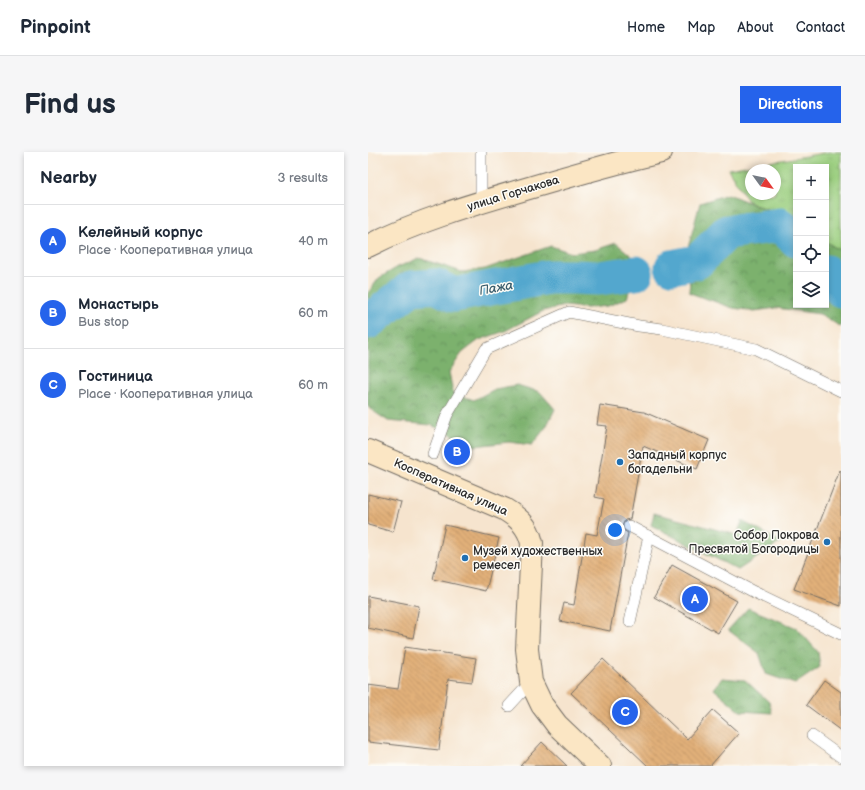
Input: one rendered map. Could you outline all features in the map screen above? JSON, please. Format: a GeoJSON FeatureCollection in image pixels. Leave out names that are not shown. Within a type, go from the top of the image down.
{"type":"FeatureCollection","features":[{"type":"Feature","properties":{"kind":"main road","name":"улица Горчакова"},"geometry":{"type":"LineString","coordinates":[[368,246],[426,221],[481,202],[632,159],[662,152]]}},
{"type":"Feature","properties":{"kind":"main road","name":"Кооперативная улица"},"geometry":{"type":"LineString","coordinates":[[368,452],[504,509],[517,516],[530,532],[532,543],[527,649],[531,682],[542,705],[557,725],[595,764]]}},
{"type":"Feature","properties":{"kind":"lane"},"geometry":{"type":"LineString","coordinates":[[481,152],[481,202]]}},
{"type":"Feature","properties":{"kind":"lane"},"geometry":{"type":"LineString","coordinates":[[433,454],[447,415],[486,349],[569,312],[662,329],[756,349],[841,391]]}},
{"type":"Feature","properties":{"kind":"lane"},"geometry":{"type":"LineString","coordinates":[[629,526],[754,592],[841,634]]}},
{"type":"Feature","properties":{"kind":"lane"},"geometry":{"type":"LineString","coordinates":[[630,622],[649,536]]}},
{"type":"Feature","properties":{"kind":"lane"},"geometry":{"type":"LineString","coordinates":[[509,706],[531,682]]}},
{"type":"Feature","properties":{"kind":"lane"},"geometry":{"type":"LineString","coordinates":[[812,736],[841,757]]}},
{"type":"Feature","properties":{"kind":"green space"},"geometry":{"type":"Polygon","coordinates":[[[830,152],[841,152],[841,251],[829,244],[829,164],[793,164],[793,223],[780,215],[748,201],[781,200],[781,164],[758,164],[830,152]]]}},
{"type":"Feature","properties":{"kind":"green space"},"geometry":{"type":"Polygon","coordinates":[[[745,166],[745,196],[728,169],[745,166]]]}},
{"type":"Feature","properties":{"kind":"green space"},"geometry":{"type":"Polygon","coordinates":[[[728,194],[780,215],[793,223],[793,308],[829,308],[829,244],[841,251],[841,327],[820,314],[777,308],[754,311],[733,308],[690,293],[688,248],[700,203],[728,194]]]}},
{"type":"Feature","properties":{"kind":"green space"},"geometry":{"type":"Polygon","coordinates":[[[616,243],[633,257],[634,278],[627,298],[608,306],[587,308],[564,306],[543,311],[505,331],[479,340],[462,353],[449,372],[453,393],[474,400],[495,389],[517,385],[540,392],[555,409],[546,427],[532,445],[509,442],[466,447],[451,434],[431,425],[388,421],[368,406],[368,293],[379,278],[398,267],[419,258],[462,272],[485,269],[551,246],[572,253],[595,250],[616,243]]]}},
{"type":"Feature","properties":{"kind":"green space"},"geometry":{"type":"Polygon","coordinates":[[[654,513],[737,535],[742,521],[781,542],[738,570],[651,525],[654,513]]]}},
{"type":"Feature","properties":{"kind":"green space"},"geometry":{"type":"Polygon","coordinates":[[[748,608],[797,628],[818,652],[820,667],[795,684],[766,674],[759,653],[728,630],[748,608]]]}},
{"type":"Feature","properties":{"kind":"green space"},"geometry":{"type":"Polygon","coordinates":[[[722,678],[745,680],[769,702],[772,713],[740,711],[714,689],[722,678]]]}},
{"type":"Feature","properties":{"kind":"building"},"geometry":{"type":"Polygon","coordinates":[[[600,405],[644,412],[709,440],[697,469],[643,446],[630,519],[625,520],[622,526],[623,530],[628,533],[610,631],[560,621],[564,603],[574,605],[586,533],[597,535],[604,499],[595,497],[607,426],[597,425],[600,405]]]}},
{"type":"Feature","properties":{"kind":"building","name":"Собор Покрова Пресвятой Богородицы"},"geometry":{"type":"Polygon","coordinates":[[[840,470],[841,471],[841,606],[794,589],[840,470]]]}},
{"type":"Feature","properties":{"kind":"building"},"geometry":{"type":"Polygon","coordinates":[[[368,494],[401,502],[393,532],[368,525],[368,494]]]}},
{"type":"Feature","properties":{"kind":"building","name":"Музей художественных ремесел"},"geometry":{"type":"Polygon","coordinates":[[[445,525],[499,538],[486,591],[433,579],[445,525]]]}},
{"type":"Feature","properties":{"kind":"building"},"geometry":{"type":"Polygon","coordinates":[[[672,565],[737,601],[718,633],[654,597],[672,565]]]}},
{"type":"Feature","properties":{"kind":"building"},"geometry":{"type":"Polygon","coordinates":[[[368,596],[419,606],[413,638],[368,628],[368,596]]]}},
{"type":"Feature","properties":{"kind":"building"},"geometry":{"type":"Polygon","coordinates":[[[405,647],[476,658],[472,682],[448,679],[439,750],[368,742],[368,685],[398,689],[405,647]]]}},
{"type":"Feature","properties":{"kind":"building"},"geometry":{"type":"Polygon","coordinates":[[[603,659],[687,739],[713,710],[739,733],[710,766],[648,766],[571,693],[603,659]]]}},
{"type":"Feature","properties":{"kind":"building"},"geometry":{"type":"Polygon","coordinates":[[[824,680],[841,692],[841,731],[806,705],[824,680]]]}},
{"type":"Feature","properties":{"kind":"building"},"geometry":{"type":"Polygon","coordinates":[[[542,742],[567,766],[520,766],[542,742]]]}},
{"type":"Feature","properties":{"kind":"waterway","name":"Пажа"},"geometry":{"type":"LineString","coordinates":[[672,267],[697,262],[727,232],[780,225],[793,237]]}},
{"type":"Feature","properties":{"kind":"waterway","name":"Пажа"},"geometry":{"type":"LineString","coordinates":[[368,322],[411,288],[436,286],[454,295],[549,277],[599,278],[636,273]]}},
{"type":"Feature","properties":{"kind":"waterway","name":"Пажа"},"geometry":{"type":"LineString","coordinates":[[829,276],[841,290]]}},
{"type":"Feature","properties":{"kind":"place","name":"Монастырь"},"geometry":{"type":"Point","coordinates":[457,452]}},
{"type":"Feature","properties":{"kind":"place","name":"Западный корпус богадельни"},"geometry":{"type":"Point","coordinates":[620,462]}},
{"type":"Feature","properties":{"kind":"place","name":"Собор Покрова Пресвятой Богородицы"},"geometry":{"type":"Point","coordinates":[827,542]}},
{"type":"Feature","properties":{"kind":"place","name":"Музей художественных ремесел"},"geometry":{"type":"Point","coordinates":[465,558]}},
{"type":"Feature","properties":{"kind":"place","name":"Келейный корпус"},"geometry":{"type":"Point","coordinates":[695,599]}},
{"type":"Feature","properties":{"kind":"place","name":"Гостиница"},"geometry":{"type":"Point","coordinates":[625,712]}}]}
